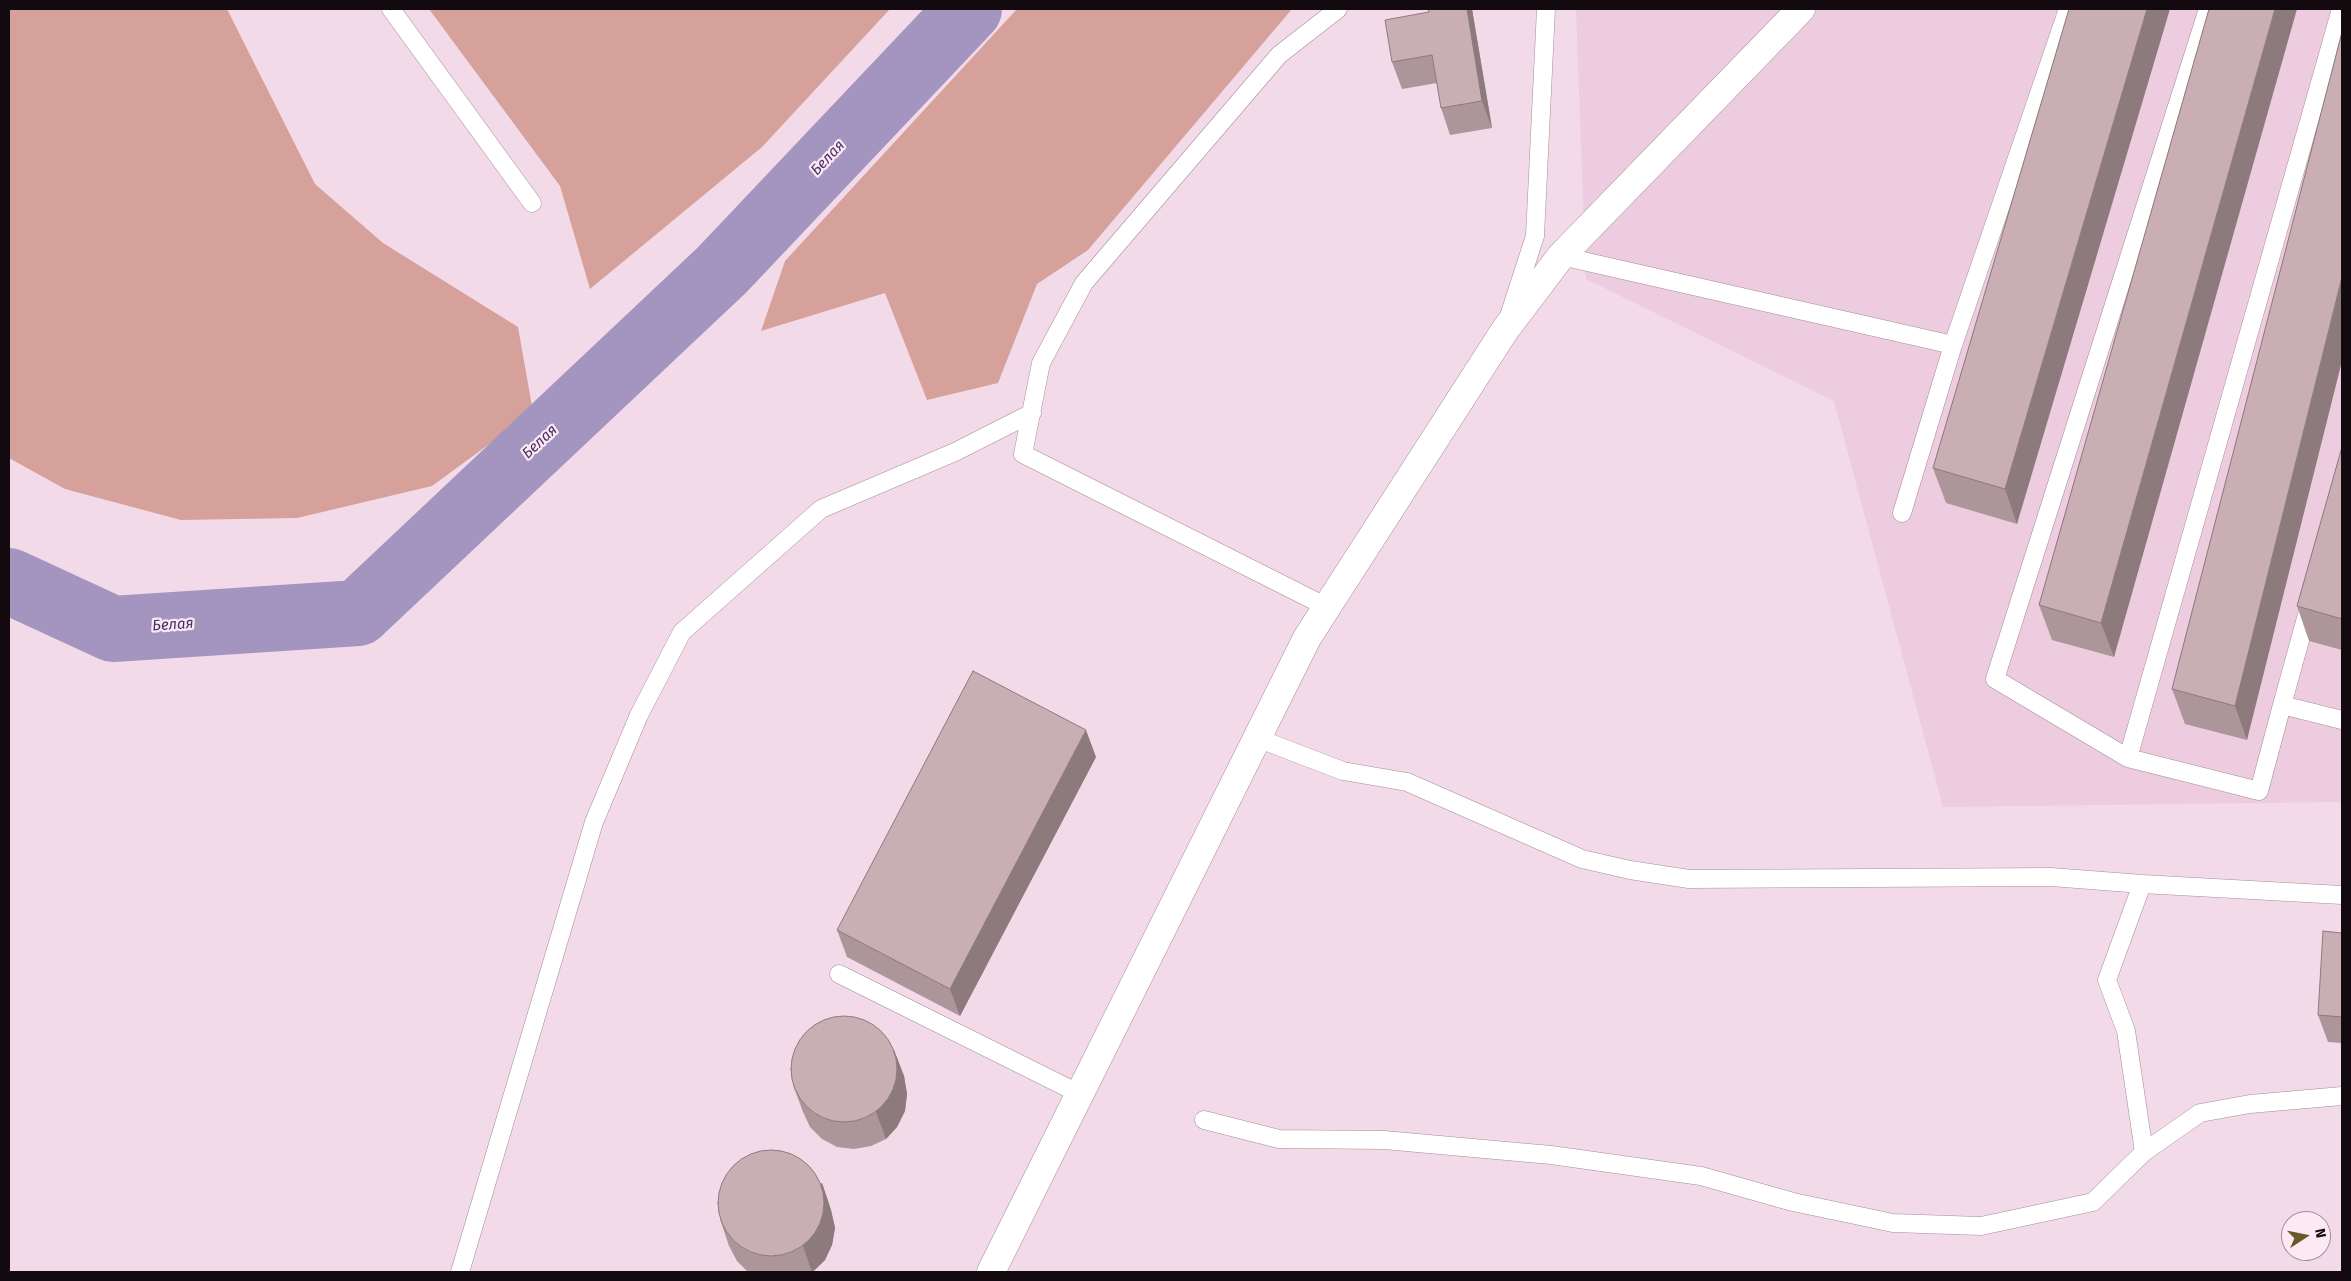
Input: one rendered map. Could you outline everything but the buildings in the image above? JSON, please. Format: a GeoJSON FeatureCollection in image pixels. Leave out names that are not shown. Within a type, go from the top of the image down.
{"type":"FeatureCollection","features":[{"type":"Feature","properties":{"kind":"street"},"geometry":{"type":"LineString","coordinates":[[991,1272],[1257,738],[1308,638],[1327,607],[1505,330],[1561,256],[1801,9]]}},
{"type":"Feature","properties":{"kind":"lane"},"geometry":{"type":"LineString","coordinates":[[391,9],[532,203]]}},
{"type":"Feature","properties":{"kind":"lane"},"geometry":{"type":"LineString","coordinates":[[1327,607],[1023,454],[1041,363],[1084,283],[1279,55],[1338,9]]}},
{"type":"Feature","properties":{"kind":"lane"},"geometry":{"type":"LineString","coordinates":[[1505,330],[1535,236],[1546,9]]}},
{"type":"Feature","properties":{"kind":"lane"},"geometry":{"type":"LineString","coordinates":[[1902,512],[1953,344],[2068,9]]}},
{"type":"Feature","properties":{"kind":"lane"},"geometry":{"type":"LineString","coordinates":[[2208,9],[1995,679],[2128,758],[2258,791],[2314,590]]}},
{"type":"Feature","properties":{"kind":"lane"},"geometry":{"type":"LineString","coordinates":[[2128,758],[2341,9]]}},
{"type":"Feature","properties":{"kind":"lane"},"geometry":{"type":"LineString","coordinates":[[1561,256],[1953,344]]}},
{"type":"Feature","properties":{"kind":"lane"},"geometry":{"type":"LineString","coordinates":[[460,1272],[594,822],[639,715],[682,632],[821,509],[956,452],[1032,413]]}},
{"type":"Feature","properties":{"kind":"lane"},"geometry":{"type":"LineString","coordinates":[[2282,705],[2342,720]]}},
{"type":"Feature","properties":{"kind":"lane"},"geometry":{"type":"LineString","coordinates":[[1257,738],[1343,771],[1407,782],[1582,859],[1630,870],[1689,880],[2051,877],[2342,895]]}},
{"type":"Feature","properties":{"kind":"lane"},"geometry":{"type":"LineString","coordinates":[[2142,884],[2107,980],[2126,1031],[2144,1152]]}},
{"type":"Feature","properties":{"kind":"lane"},"geometry":{"type":"LineString","coordinates":[[839,974],[1080,1094]]}},
{"type":"Feature","properties":{"kind":"lane"},"geometry":{"type":"LineString","coordinates":[[1204,1120],[1279,1139],[1384,1140],[1551,1155],[1701,1176],[1793,1202],[1893,1223],[1981,1226],[2093,1202],[2144,1152],[2200,1113],[2250,1104],[2342,1096]]}},
{"type":"Feature","properties":{"kind":"shaded area"},"geometry":{"type":"Polygon","coordinates":[[[9,9],[227,9],[315,184],[383,243],[518,327],[533,412],[432,486],[297,518],[181,520],[65,489],[9,458],[9,9]]]}},
{"type":"Feature","properties":{"kind":"shaded area"},"geometry":{"type":"Polygon","coordinates":[[[429,9],[890,9],[762,147],[590,289],[560,186],[429,9]]]}},
{"type":"Feature","properties":{"kind":"shaded area"},"geometry":{"type":"Polygon","coordinates":[[[1017,9],[1292,9],[1088,250],[1037,284],[998,383],[927,400],[885,293],[761,331],[785,261],[1017,9]]]}},
{"type":"Feature","properties":{"kind":"shaded area"},"geometry":{"type":"Polygon","coordinates":[[[1576,9],[2342,9],[2342,802],[1943,807],[1834,401],[1586,279],[1576,9]]]}},
{"type":"Feature","properties":{"kind":"waterway","name":"Белая"},"geometry":{"type":"LineString","coordinates":[[9,581],[113,629],[358,613],[722,270],[969,9]]}}]}
